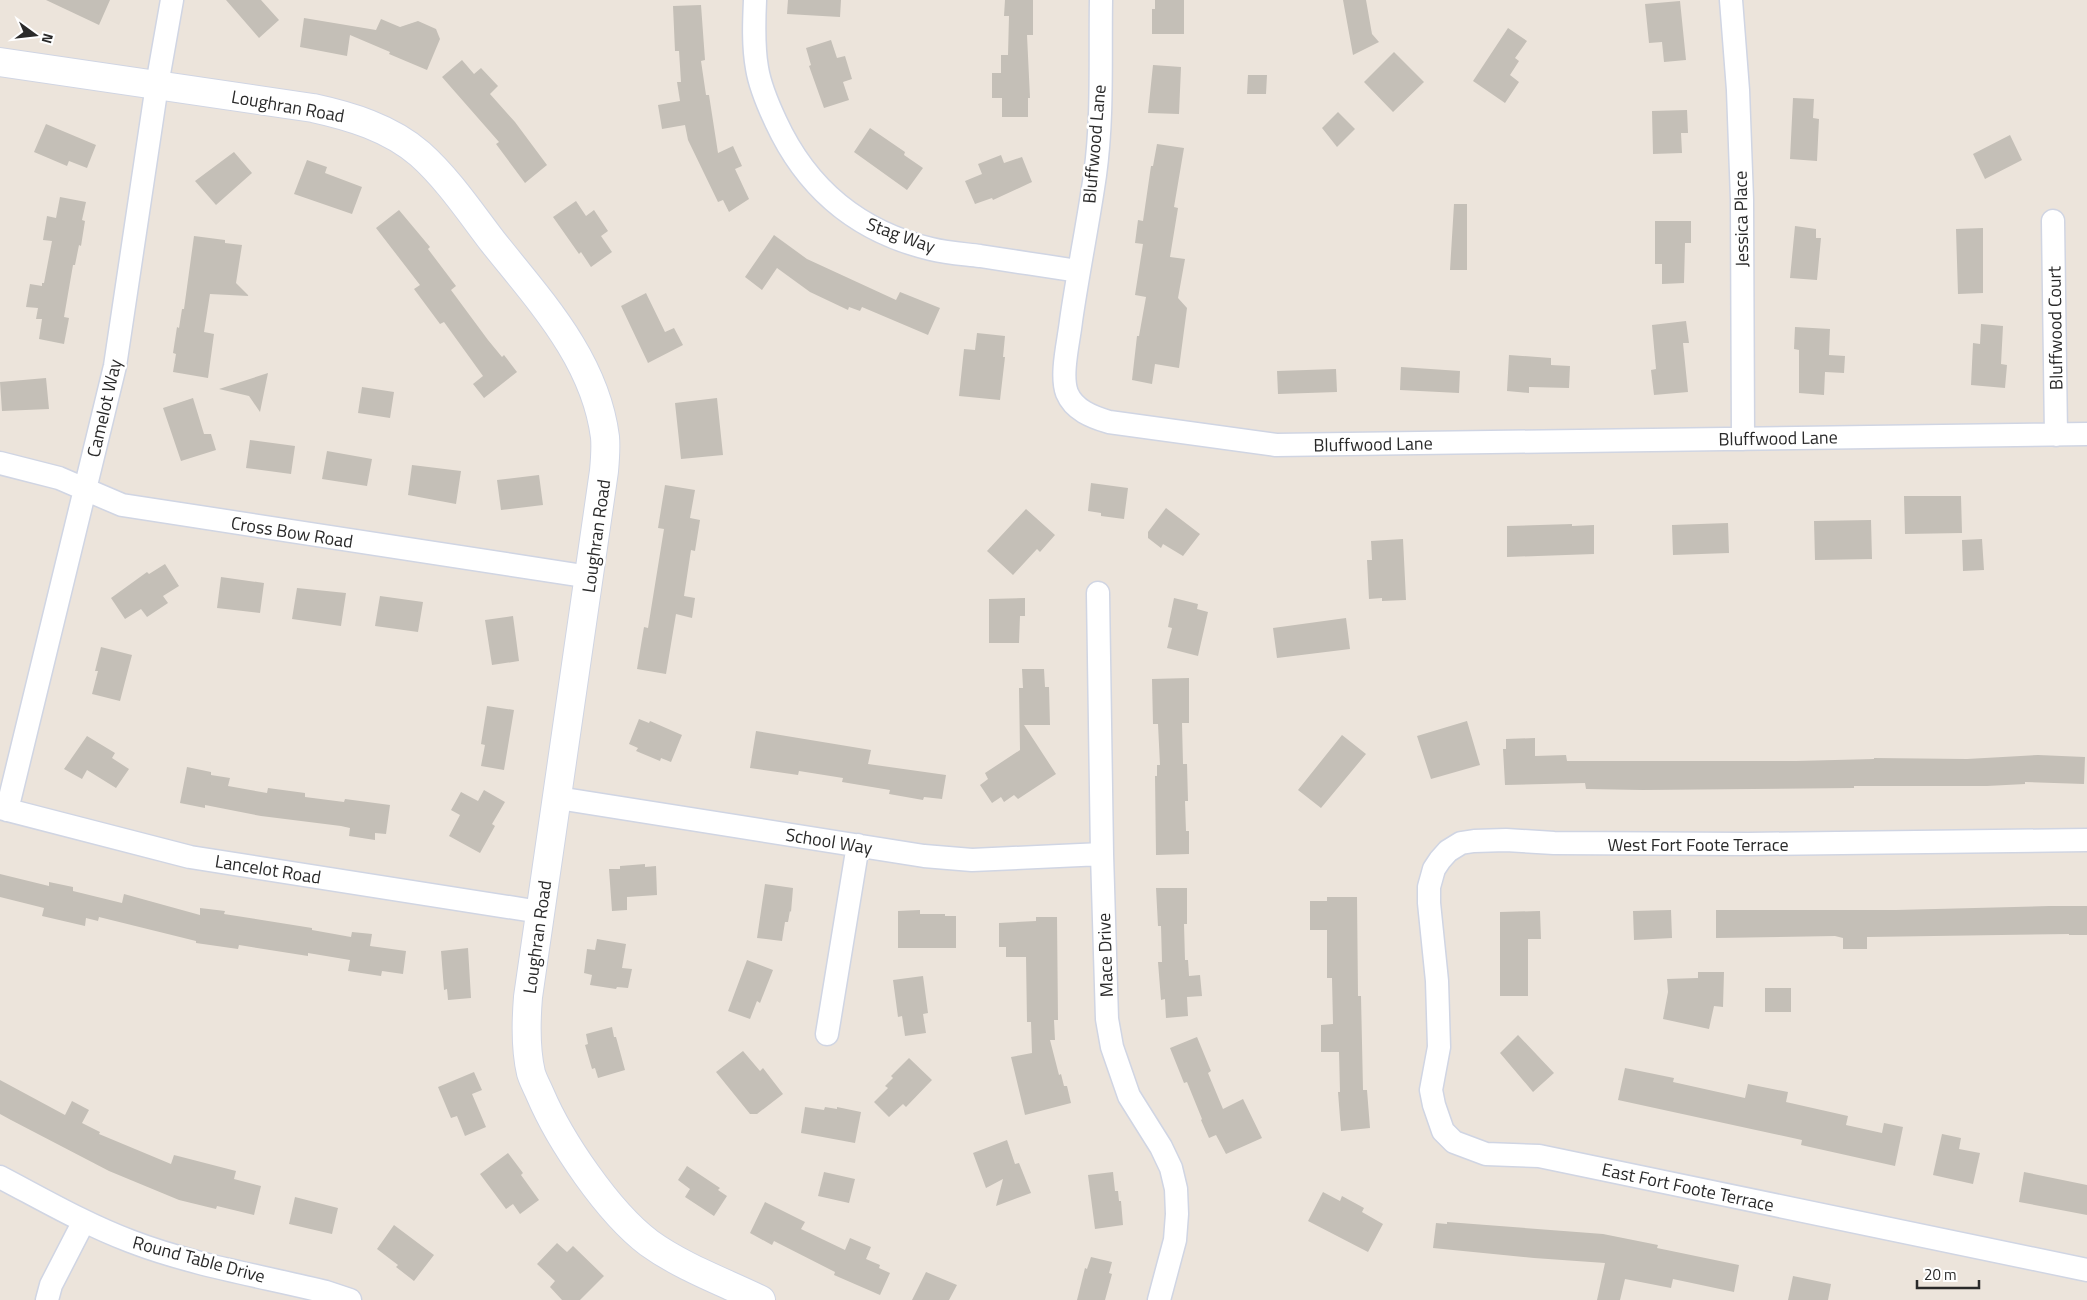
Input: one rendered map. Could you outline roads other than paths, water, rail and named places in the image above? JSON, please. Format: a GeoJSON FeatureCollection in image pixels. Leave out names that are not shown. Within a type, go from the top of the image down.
{"type":"FeatureCollection","features":[{"type":"Feature","properties":{"kind":"street","name":"Camelot Way"},"geometry":{"type":"LineString","coordinates":[[4,809],[115,366],[157,85],[172,0]]}},
{"type":"Feature","properties":{"kind":"street","name":"Stag Way"},"geometry":{"type":"LineString","coordinates":[[755,0],[754,29],[757,68],[766,102],[781,134],[799,165],[825,193],[851,215],[889,235],[931,249],[1078,271]]}},
{"type":"Feature","properties":{"kind":"street","name":"Bluffwood Lane"},"geometry":{"type":"LineString","coordinates":[[1101,0],[1098,140],[1095,174],[1078,271],[1064,374],[1067,393],[1079,408],[1092,417],[1119,423],[1276,445],[2087,434]]}},
{"type":"Feature","properties":{"kind":"street","name":"Jessica Place"},"geometry":{"type":"LineString","coordinates":[[1731,0],[1742,200],[1743,439]]}},
{"type":"Feature","properties":{"kind":"street","name":"Loughran Road"},"geometry":{"type":"LineString","coordinates":[[0,62],[313,108],[347,115],[399,140],[420,154],[442,177],[556,321],[576,351],[599,406],[605,438],[604,471],[540,912],[526,1027],[531,1074],[548,1111],[570,1150],[602,1193],[628,1223],[650,1243],[690,1266],[761,1300]]}},
{"type":"Feature","properties":{"kind":"street","name":"Bluffwood Court"},"geometry":{"type":"LineString","coordinates":[[2053,221],[2056,435]]}},
{"type":"Feature","properties":{"kind":"street","name":"Cross Bow Road"},"geometry":{"type":"LineString","coordinates":[[0,463],[59,478],[122,505],[590,577]]}},
{"type":"Feature","properties":{"kind":"street","name":"Mace Drive"},"geometry":{"type":"LineString","coordinates":[[1098,593],[1102,854],[1107,1019],[1112,1047],[1129,1096],[1161,1147],[1171,1168],[1176,1189],[1175,1240],[1159,1300]]}},
{"type":"Feature","properties":{"kind":"street","name":"School Way"},"geometry":{"type":"LineString","coordinates":[[558,798],[924,856],[972,860],[1102,854]]}},
{"type":"Feature","properties":{"kind":"street","name":"Lancelot Road"},"geometry":{"type":"LineString","coordinates":[[4,809],[190,857],[540,912]]}},
{"type":"Feature","properties":{"kind":"street","name":"West Fort Foote Terrace"},"geometry":{"type":"LineString","coordinates":[[1437,981],[1429,887],[1434,869],[1440,860],[1448,851],[1461,843],[1506,840],[1554,843],[1719,844],[2087,840]]}},
{"type":"Feature","properties":{"kind":"street"},"geometry":{"type":"LineString","coordinates":[[827,1034],[858,845]]}},
{"type":"Feature","properties":{"kind":"street","name":"East Fort Foote Terrace"},"geometry":{"type":"LineString","coordinates":[[1437,981],[1439,1047],[1432,1090],[1443,1131],[1454,1142],[1486,1154],[1540,1156],[2087,1270]]}},
{"type":"Feature","properties":{"kind":"street","name":"Round Table Drive"},"geometry":{"type":"LineString","coordinates":[[0,1176],[84,1221],[129,1241],[168,1254],[326,1292],[350,1300]]}},
{"type":"Feature","properties":{"kind":"street"},"geometry":{"type":"LineString","coordinates":[[47,1300],[51,1285],[84,1221]]}}]}
